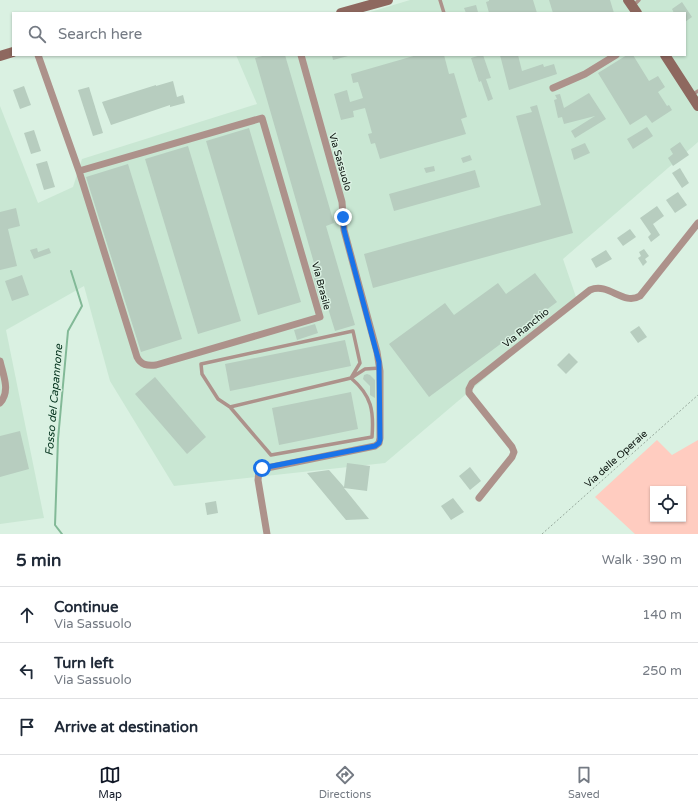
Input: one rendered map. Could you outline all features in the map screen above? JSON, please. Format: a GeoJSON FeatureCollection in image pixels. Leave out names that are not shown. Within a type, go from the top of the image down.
{"type":"FeatureCollection","features":[{"type":"Feature","properties":{"kind":"main road"},"geometry":{"type":"LineString","coordinates":[[345,12],[388,0]]}},
{"type":"Feature","properties":{"kind":"main road"},"geometry":{"type":"LineString","coordinates":[[0,56],[12,52]]}},
{"type":"Feature","properties":{"kind":"main road"},"geometry":{"type":"LineString","coordinates":[[666,56],[695,93],[698,106]]}},
{"type":"Feature","properties":{"kind":"street","name":"Via Brasile"},"geometry":{"type":"LineString","coordinates":[[38,56],[79,172],[137,357],[142,364],[148,366],[156,365],[320,316],[262,118],[79,172]]}},
{"type":"Feature","properties":{"kind":"street","name":"Via Sassuolo"},"geometry":{"type":"LineString","coordinates":[[267,534],[258,478],[259,471],[262,468],[375,446],[379,443],[380,438],[380,368],[377,352],[344,230],[342,202],[301,56]]}},
{"type":"Feature","properties":{"kind":"street"},"geometry":{"type":"LineString","coordinates":[[553,88],[585,74],[614,56]]}},
{"type":"Feature","properties":{"kind":"street","name":"Via Ranchio"},"geometry":{"type":"LineString","coordinates":[[479,498],[512,458],[514,452],[512,447],[469,393],[472,383],[590,290],[603,288],[630,299],[640,296],[698,223]]}},
{"type":"Feature","properties":{"kind":"street"},"geometry":{"type":"LineString","coordinates":[[0,361],[6,390],[4,399],[0,403]]}},
{"type":"Feature","properties":{"kind":"lane"},"geometry":{"type":"LineString","coordinates":[[440,0],[444,12]]}},
{"type":"Feature","properties":{"kind":"lane"},"geometry":{"type":"LineString","coordinates":[[353,331],[360,363],[351,378],[359,385],[371,404],[373,420],[372,437],[271,455],[230,407],[218,399],[202,374],[201,364],[353,331]]}},
{"type":"Feature","properties":{"kind":"lane"},"geometry":{"type":"LineString","coordinates":[[230,407],[351,378],[365,369],[380,368]]}},
{"type":"Feature","properties":{"kind":"path","name":"Via delle Operaie"},"geometry":{"type":"LineString","coordinates":[[542,534],[698,395]]}},
{"type":"Feature","properties":{"kind":"shaded area"},"geometry":{"type":"Polygon","coordinates":[[[410,0],[698,0],[698,142],[563,259],[577,300],[385,463],[174,486],[110,381],[84,286],[6,330],[44,518],[0,524],[0,106],[38,203],[73,187],[82,159],[257,104],[236,56],[686,56],[686,12],[370,12],[410,0]]]}},
{"type":"Feature","properties":{"kind":"shaded area"},"geometry":{"type":"Polygon","coordinates":[[[657,440],[672,455],[698,440],[698,534],[635,534],[595,497],[657,440]]]}},
{"type":"Feature","properties":{"kind":"building"},"geometry":{"type":"Polygon","coordinates":[[[533,0],[537,12],[489,12],[486,2],[533,0]]]}},
{"type":"Feature","properties":{"kind":"building"},"geometry":{"type":"Polygon","coordinates":[[[549,0],[610,0],[614,12],[553,12],[549,0]]]}},
{"type":"Feature","properties":{"kind":"building"},"geometry":{"type":"Polygon","coordinates":[[[682,2],[692,17],[686,21],[686,12],[674,12],[672,9],[682,2]]]}},
{"type":"Feature","properties":{"kind":"building"},"geometry":{"type":"Polygon","coordinates":[[[476,5],[478,12],[466,12],[464,8],[476,5]]]}},
{"type":"Feature","properties":{"kind":"building"},"geometry":{"type":"Polygon","coordinates":[[[262,56],[285,56],[334,223],[326,226],[355,325],[335,331],[327,305],[322,307],[312,271],[316,270],[255,58],[262,56]]]}},
{"type":"Feature","properties":{"kind":"building"},"geometry":{"type":"Polygon","coordinates":[[[332,56],[348,56],[333,60],[332,56]]]}},
{"type":"Feature","properties":{"kind":"building"},"geometry":{"type":"Polygon","coordinates":[[[414,56],[444,56],[449,74],[454,73],[467,117],[461,119],[466,134],[380,159],[375,143],[371,144],[368,134],[372,133],[365,108],[353,111],[354,117],[341,120],[334,94],[347,90],[350,102],[363,98],[358,82],[353,83],[351,74],[414,56]]]}},
{"type":"Feature","properties":{"kind":"building"},"geometry":{"type":"Polygon","coordinates":[[[483,56],[491,78],[486,79],[493,99],[488,101],[481,81],[479,82],[471,58],[483,56]]]}},
{"type":"Feature","properties":{"kind":"building"},"geometry":{"type":"Polygon","coordinates":[[[500,56],[518,56],[522,71],[543,64],[544,67],[554,64],[557,74],[509,90],[500,56]]]}},
{"type":"Feature","properties":{"kind":"building"},"geometry":{"type":"Polygon","coordinates":[[[625,56],[634,56],[649,81],[658,76],[665,87],[658,92],[667,106],[669,105],[672,110],[652,123],[646,115],[630,125],[598,73],[625,56]]]}},
{"type":"Feature","properties":{"kind":"building"},"geometry":{"type":"Polygon","coordinates":[[[173,81],[177,97],[183,95],[185,103],[170,107],[170,105],[111,125],[102,102],[173,81]]]}},
{"type":"Feature","properties":{"kind":"building"},"geometry":{"type":"Polygon","coordinates":[[[24,86],[31,105],[20,109],[13,90],[24,86]]]}},
{"type":"Feature","properties":{"kind":"building"},"geometry":{"type":"Polygon","coordinates":[[[89,87],[103,133],[93,136],[78,90],[89,87]]]}},
{"type":"Feature","properties":{"kind":"building"},"geometry":{"type":"Polygon","coordinates":[[[589,93],[606,119],[575,138],[571,131],[595,116],[564,124],[562,117],[558,118],[554,100],[557,99],[555,95],[560,94],[564,108],[589,93]]]}},
{"type":"Feature","properties":{"kind":"building"},"geometry":{"type":"Polygon","coordinates":[[[537,105],[573,233],[373,288],[364,254],[541,205],[516,116],[532,112],[530,107],[537,105]]]}},
{"type":"Feature","properties":{"kind":"building"},"geometry":{"type":"Polygon","coordinates":[[[647,127],[653,136],[633,149],[627,139],[647,127]]]}},
{"type":"Feature","properties":{"kind":"building"},"geometry":{"type":"Polygon","coordinates":[[[249,128],[301,302],[258,315],[206,141],[249,128]]]}},
{"type":"Feature","properties":{"kind":"building"},"geometry":{"type":"Polygon","coordinates":[[[34,130],[41,151],[31,154],[24,133],[34,130]]]}},
{"type":"Feature","properties":{"kind":"building"},"geometry":{"type":"Polygon","coordinates":[[[680,142],[689,155],[673,166],[668,158],[673,154],[670,149],[680,142]]]}},
{"type":"Feature","properties":{"kind":"building"},"geometry":{"type":"Polygon","coordinates":[[[585,143],[590,153],[574,160],[571,149],[585,143]]]}},
{"type":"Feature","properties":{"kind":"building"},"geometry":{"type":"Polygon","coordinates":[[[188,146],[241,321],[198,334],[145,159],[188,146]]]}},
{"type":"Feature","properties":{"kind":"building"},"geometry":{"type":"Polygon","coordinates":[[[470,155],[472,160],[463,163],[461,158],[470,155]]]}},
{"type":"Feature","properties":{"kind":"building"},"geometry":{"type":"Polygon","coordinates":[[[47,161],[55,187],[44,190],[36,164],[47,161]]]}},
{"type":"Feature","properties":{"kind":"building"},"geometry":{"type":"Polygon","coordinates":[[[128,164],[182,339],[141,352],[86,177],[128,164]]]}},
{"type":"Feature","properties":{"kind":"building"},"geometry":{"type":"Polygon","coordinates":[[[434,166],[435,171],[426,173],[424,168],[434,166]]]}},
{"type":"Feature","properties":{"kind":"building"},"geometry":{"type":"Polygon","coordinates":[[[680,168],[689,183],[682,188],[672,173],[680,168]]]}},
{"type":"Feature","properties":{"kind":"building"},"geometry":{"type":"Polygon","coordinates":[[[475,170],[480,187],[394,211],[389,194],[475,170]]]}},
{"type":"Feature","properties":{"kind":"building"},"geometry":{"type":"Polygon","coordinates":[[[678,192],[687,205],[675,213],[666,200],[678,192]]]}},
{"type":"Feature","properties":{"kind":"building"},"geometry":{"type":"Polygon","coordinates":[[[657,206],[664,216],[653,224],[660,235],[651,242],[648,237],[651,234],[640,218],[657,206]]]}},
{"type":"Feature","properties":{"kind":"building"},"geometry":{"type":"Polygon","coordinates":[[[16,208],[20,226],[8,229],[17,266],[0,270],[0,212],[16,208]]]}},
{"type":"Feature","properties":{"kind":"building"},"geometry":{"type":"Polygon","coordinates":[[[630,229],[636,237],[623,246],[617,238],[630,229]]]}},
{"type":"Feature","properties":{"kind":"building"},"geometry":{"type":"Polygon","coordinates":[[[37,248],[38,252],[49,248],[51,253],[34,259],[30,250],[37,248]]]}},
{"type":"Feature","properties":{"kind":"building"},"geometry":{"type":"Polygon","coordinates":[[[644,249],[649,256],[645,259],[647,262],[643,266],[638,258],[641,256],[639,252],[644,249]]]}},
{"type":"Feature","properties":{"kind":"building"},"geometry":{"type":"Polygon","coordinates":[[[606,250],[612,259],[596,268],[591,259],[606,250]]]}},
{"type":"Feature","properties":{"kind":"building"},"geometry":{"type":"Polygon","coordinates":[[[535,273],[557,302],[429,397],[389,344],[445,303],[454,315],[498,283],[506,294],[535,273]]]}},
{"type":"Feature","properties":{"kind":"building"},"geometry":{"type":"Polygon","coordinates":[[[22,275],[29,295],[12,301],[5,281],[22,275]]]}},
{"type":"Feature","properties":{"kind":"building"},"geometry":{"type":"Polygon","coordinates":[[[315,324],[318,333],[297,340],[294,330],[315,324]]]}},
{"type":"Feature","properties":{"kind":"building"},"geometry":{"type":"Polygon","coordinates":[[[639,326],[647,337],[638,343],[630,332],[639,326]]]}},
{"type":"Feature","properties":{"kind":"building"},"geometry":{"type":"Polygon","coordinates":[[[345,340],[351,366],[230,391],[225,364],[345,340]]]}},
{"type":"Feature","properties":{"kind":"building"},"geometry":{"type":"Polygon","coordinates":[[[569,353],[578,362],[566,374],[557,365],[569,353]]]}},
{"type":"Feature","properties":{"kind":"building"},"geometry":{"type":"Polygon","coordinates":[[[367,374],[375,380],[375,398],[370,395],[370,386],[363,379],[364,375],[367,374]]]}},
{"type":"Feature","properties":{"kind":"building"},"geometry":{"type":"Polygon","coordinates":[[[155,377],[206,437],[187,454],[135,394],[155,377]]]}},
{"type":"Feature","properties":{"kind":"building"},"geometry":{"type":"Polygon","coordinates":[[[351,392],[358,429],[279,445],[272,408],[351,392]]]}},
{"type":"Feature","properties":{"kind":"building"},"geometry":{"type":"Polygon","coordinates":[[[20,431],[29,469],[0,477],[0,436],[20,431]]]}},
{"type":"Feature","properties":{"kind":"building"},"geometry":{"type":"Polygon","coordinates":[[[347,463],[370,466],[367,491],[344,488],[369,519],[346,520],[307,473],[329,470],[344,487],[347,463]]]}},
{"type":"Feature","properties":{"kind":"building"},"geometry":{"type":"Polygon","coordinates":[[[470,467],[481,481],[470,490],[459,476],[470,467]]]}},
{"type":"Feature","properties":{"kind":"building"},"geometry":{"type":"Polygon","coordinates":[[[453,498],[464,512],[451,520],[441,506],[453,498]]]}},
{"type":"Feature","properties":{"kind":"building"},"geometry":{"type":"Polygon","coordinates":[[[216,501],[218,513],[207,515],[205,503],[216,501]]]}},
{"type":"Feature","properties":{"kind":"waterway","name":"Fosso del Capannone"},"geometry":{"type":"LineString","coordinates":[[62,534],[55,525],[58,439],[68,331],[82,306],[71,271]]}},
{"type":"Feature","properties":{"kind":"route"},"geometry":{"type":"LineString","coordinates":[[262,468],[375,446],[380,440],[379,362],[344,230],[343,217]]}}]}
